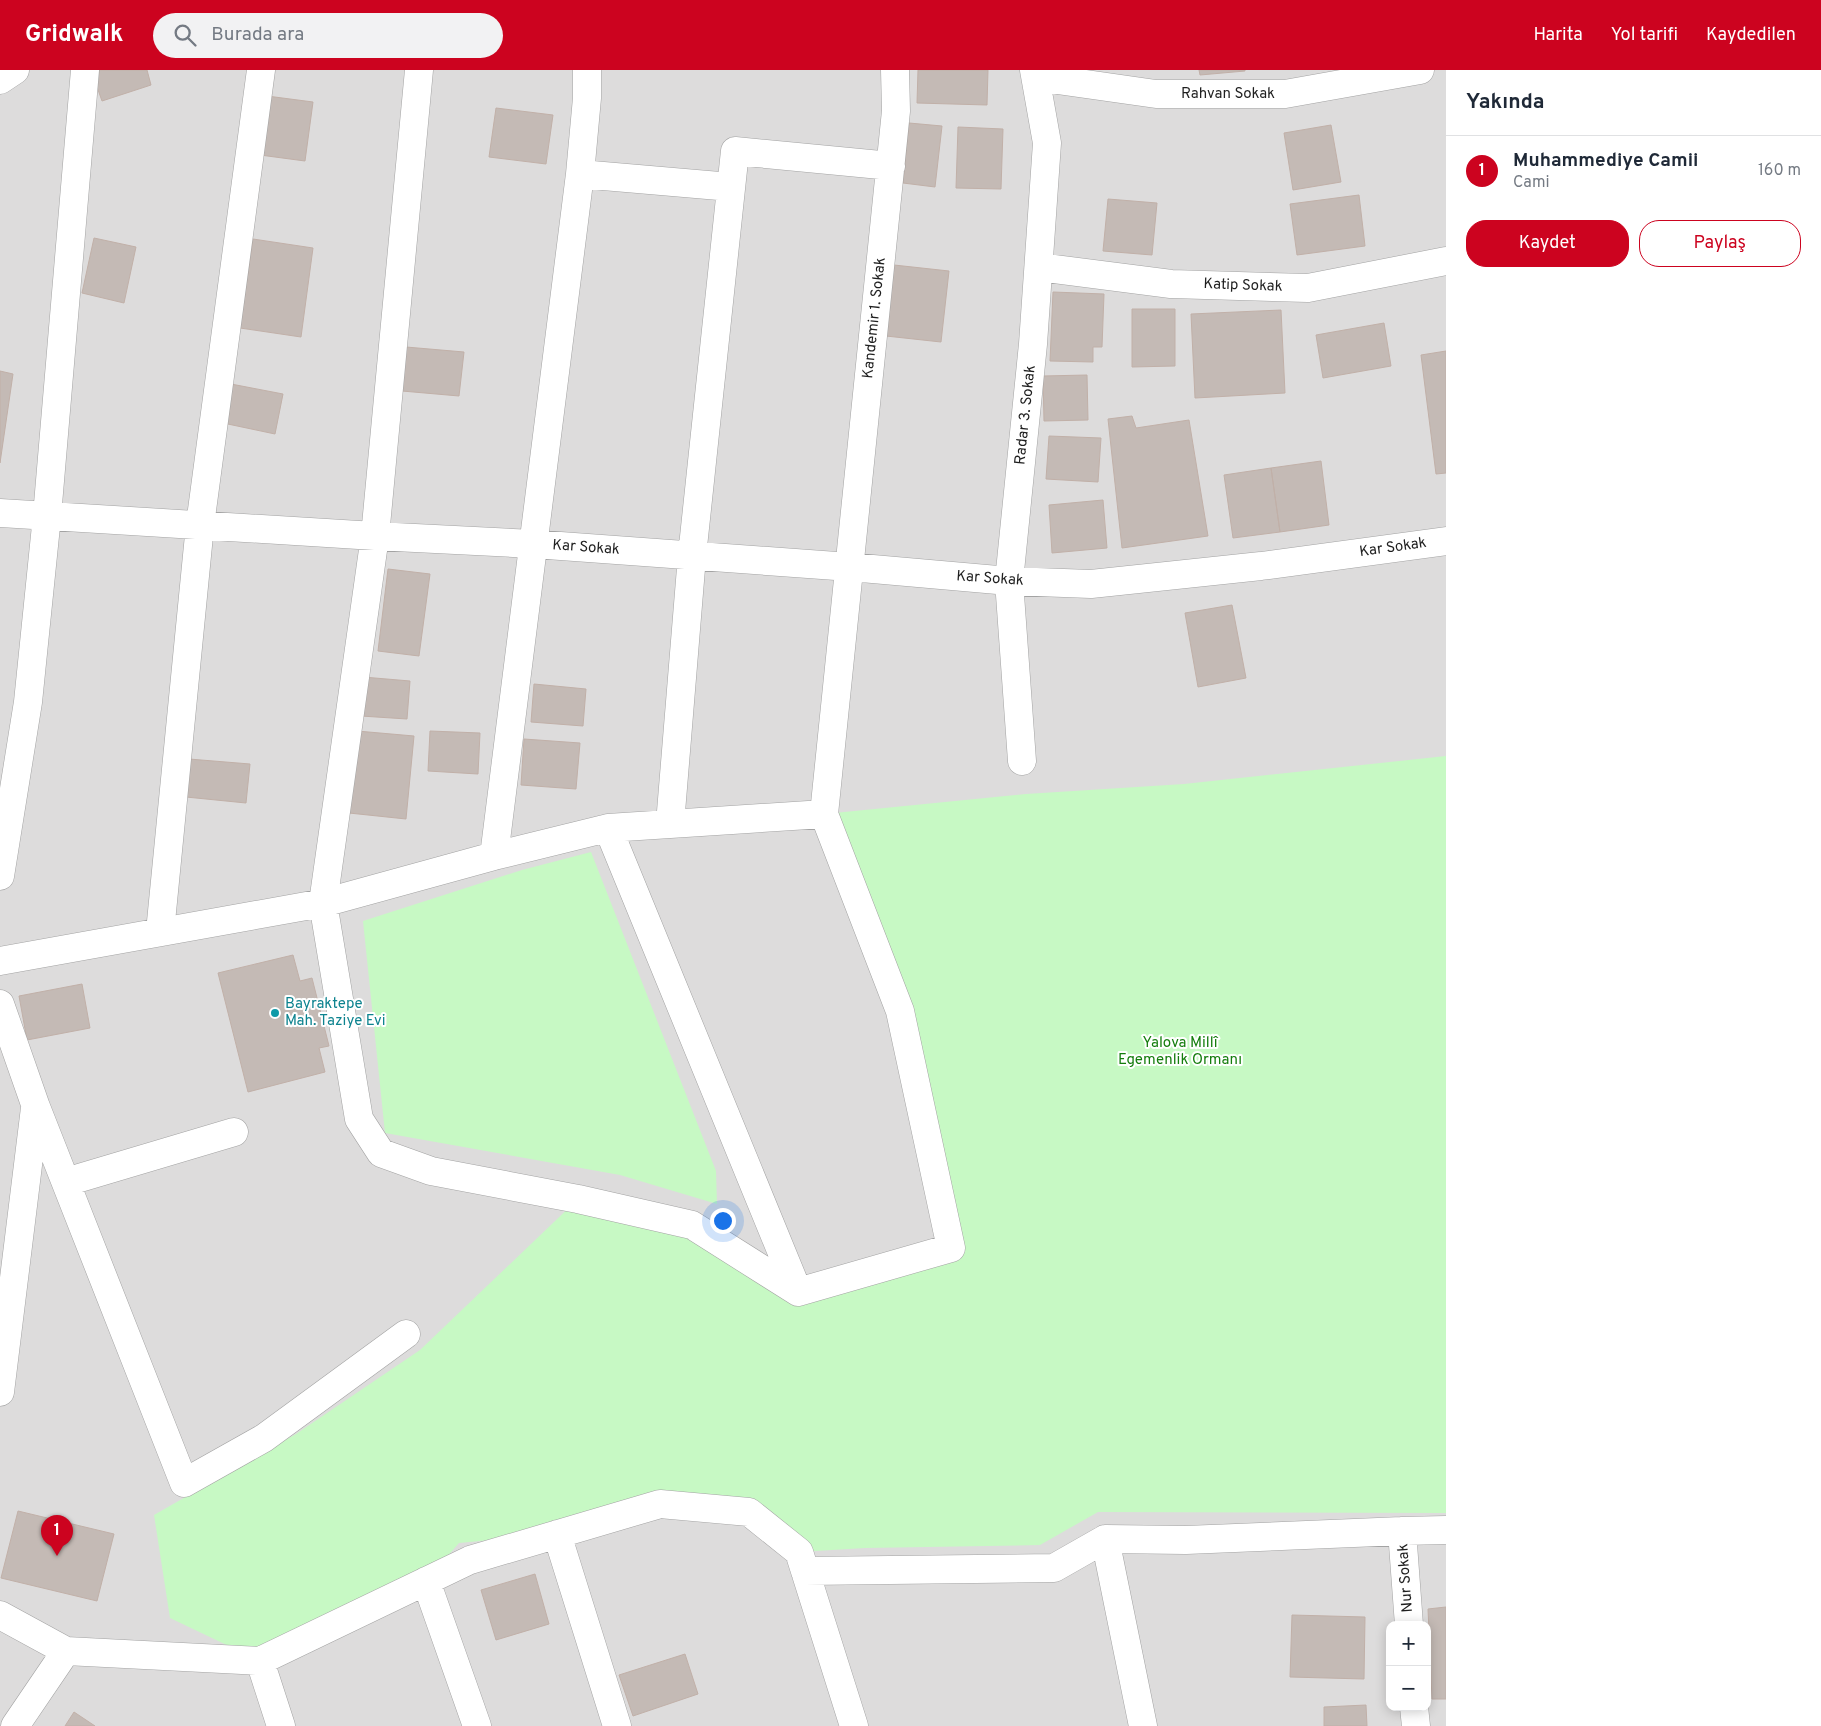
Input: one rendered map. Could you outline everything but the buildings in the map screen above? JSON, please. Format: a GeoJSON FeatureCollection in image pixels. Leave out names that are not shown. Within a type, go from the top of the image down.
{"type":"FeatureCollection","features":[{"type":"Feature","properties":{"kind":"street"},"geometry":{"type":"LineString","coordinates":[[0,876],[28,702],[85,70]]}},
{"type":"Feature","properties":{"kind":"street"},"geometry":{"type":"LineString","coordinates":[[160,932],[200,525],[262,70]]}},
{"type":"Feature","properties":{"kind":"street"},"geometry":{"type":"LineString","coordinates":[[0,961],[323,902],[494,856],[608,828],[824,814],[900,1011],[951,1248],[798,1292],[692,1225],[578,1199],[431,1171],[381,1153],[359,1119],[323,902],[375,536],[419,70]]}},
{"type":"Feature","properties":{"kind":"street"},"geometry":{"type":"LineString","coordinates":[[494,856],[580,174],[587,98],[587,70]]}},
{"type":"Feature","properties":{"kind":"street","name":"Kandemir 1. Sokak"},"geometry":{"type":"LineString","coordinates":[[824,814],[891,166],[896,111],[895,70]]}},
{"type":"Feature","properties":{"kind":"street","name":"Rahvan Sokak"},"geometry":{"type":"LineString","coordinates":[[1035,73],[1156,94],[1285,94],[1420,70]]}},
{"type":"Feature","properties":{"kind":"street","name":"Radar 3. Sokak"},"geometry":{"type":"LineString","coordinates":[[1022,761],[1009,581],[1034,344],[1047,142],[1035,73]]}},
{"type":"Feature","properties":{"kind":"street"},"geometry":{"type":"LineString","coordinates":[[670,824],[692,556],[735,151],[891,166]]}},
{"type":"Feature","properties":{"kind":"street"},"geometry":{"type":"LineString","coordinates":[[580,174],[731,187]]}},
{"type":"Feature","properties":{"kind":"street","name":"Katip Sokak"},"geometry":{"type":"LineString","coordinates":[[1039,267],[1171,284],[1308,288],[1446,261]]}},
{"type":"Feature","properties":{"kind":"street","name":"Kar Sokak"},"geometry":{"type":"LineString","coordinates":[[0,513],[533,544],[850,566],[1009,581],[1091,584],[1261,566],[1446,541]]}},
{"type":"Feature","properties":{"kind":"street"},"geometry":{"type":"LineString","coordinates":[[608,828],[798,1292]]}},
{"type":"Feature","properties":{"kind":"street"},"geometry":{"type":"LineString","coordinates":[[0,1004],[36,1107],[184,1483],[264,1438],[406,1334]]}},
{"type":"Feature","properties":{"kind":"street"},"geometry":{"type":"LineString","coordinates":[[0,1386],[36,1107]]}},
{"type":"Feature","properties":{"kind":"street"},"geometry":{"type":"LineString","coordinates":[[66,1182],[234,1132]]}},
{"type":"Feature","properties":{"kind":"street"},"geometry":{"type":"LineString","coordinates":[[0,1615],[66,1651],[260,1661],[470,1560],[660,1504],[749,1512],[799,1552],[854,1726]]}},
{"type":"Feature","properties":{"kind":"street"},"geometry":{"type":"LineString","coordinates":[[805,1571],[1054,1568],[1105,1539],[1186,1540],[1402,1530],[1446,1530]]}},
{"type":"Feature","properties":{"kind":"street","name":"Nur Sokak"},"geometry":{"type":"LineString","coordinates":[[1402,1530],[1409,1621]]}},
{"type":"Feature","properties":{"kind":"street"},"geometry":{"type":"LineString","coordinates":[[557,1534],[617,1726]]}},
{"type":"Feature","properties":{"kind":"street"},"geometry":{"type":"LineString","coordinates":[[1105,1539],[1143,1726]]}},
{"type":"Feature","properties":{"kind":"street"},"geometry":{"type":"LineString","coordinates":[[426,1581],[476,1726]]}},
{"type":"Feature","properties":{"kind":"street"},"geometry":{"type":"LineString","coordinates":[[15,1726],[66,1651]]}},
{"type":"Feature","properties":{"kind":"street"},"geometry":{"type":"LineString","coordinates":[[260,1661],[281,1726]]}},
{"type":"Feature","properties":{"kind":"street"},"geometry":{"type":"LineString","coordinates":[[1414,1711],[1416,1726]]}},
{"type":"Feature","properties":{"kind":"shaded area"},"geometry":{"type":"Polygon","coordinates":[[[0,70],[1446,70],[1446,1726],[0,1726],[0,70]]]}},
{"type":"Feature","properties":{"kind":"green space","name":"Yalova Millî Egemenlik Ormanı"},"geometry":{"type":"Polygon","coordinates":[[[1446,756],[1446,1513],[1098,1512],[1040,1545],[865,1548],[799,1552],[749,1512],[660,1504],[557,1534],[459,1543],[426,1581],[260,1661],[170,1618],[154,1515],[296,1434],[420,1350],[578,1199],[692,1225],[798,1291],[951,1248],[900,1011],[824,814],[1026,794],[1184,784],[1446,756]]]}},
{"type":"Feature","properties":{"kind":"green space"},"geometry":{"type":"Polygon","coordinates":[[[591,852],[716,1171],[717,1204],[620,1175],[385,1133],[363,921],[522,870],[591,852]]]}},
{"type":"Feature","properties":{"kind":"place","name":"Bayraktepe Mah. Taziye Evi"},"geometry":{"type":"Point","coordinates":[275,1013]}},
{"type":"Feature","properties":{"kind":"place","name":"Muhammediye Camii"},"geometry":{"type":"Point","coordinates":[57,1556]}}]}
